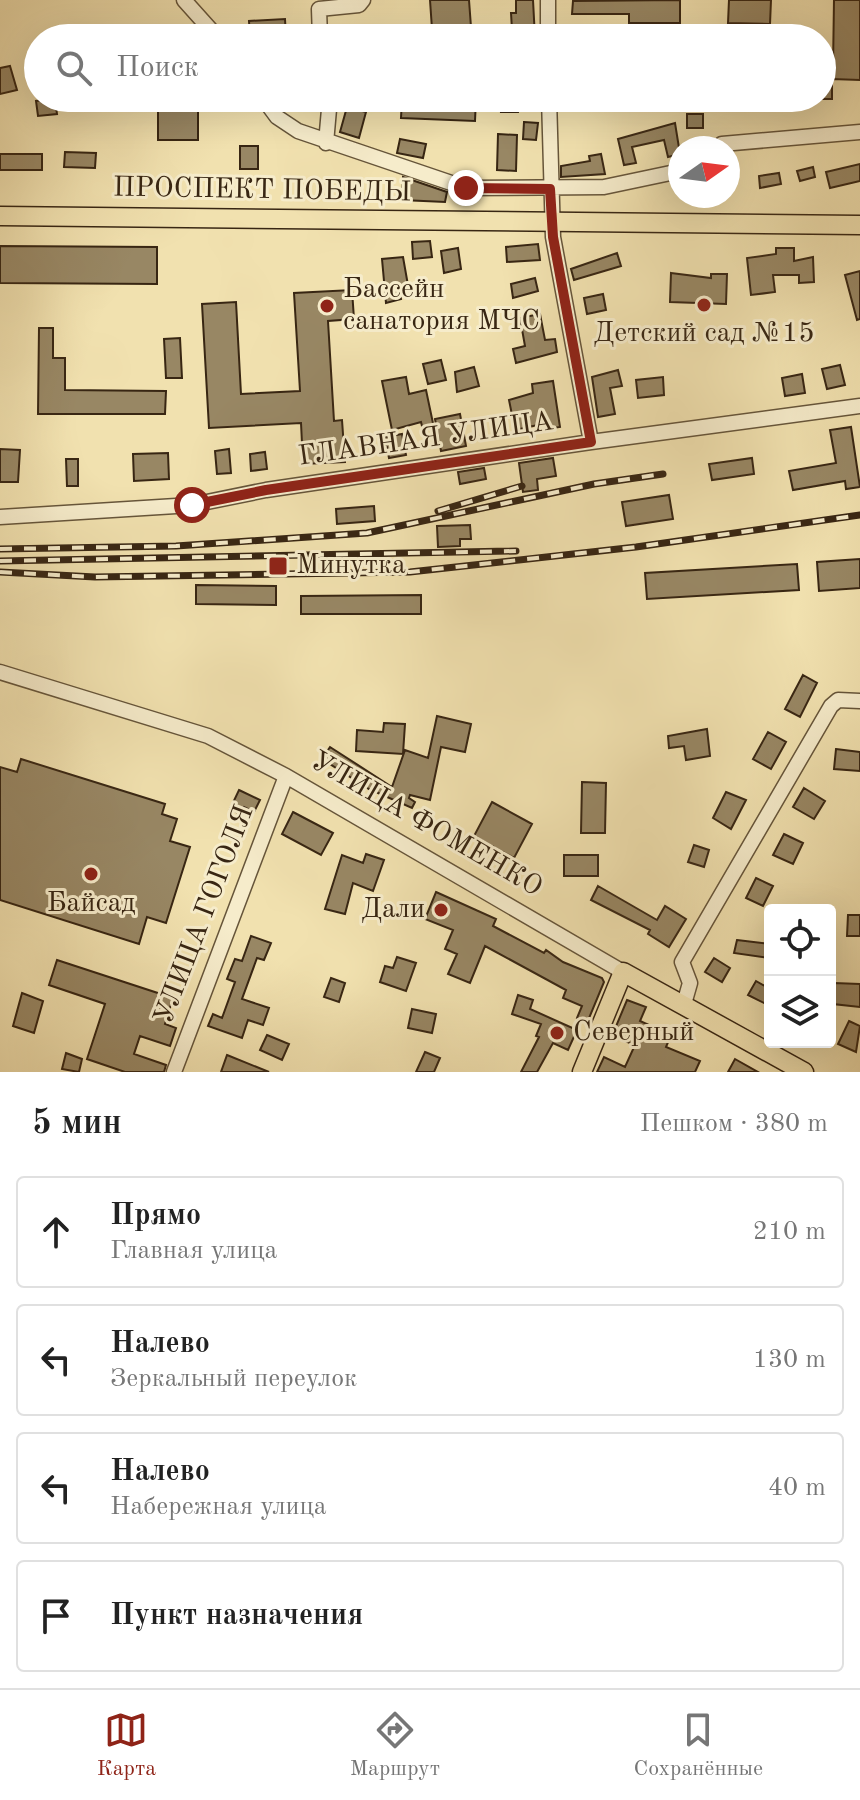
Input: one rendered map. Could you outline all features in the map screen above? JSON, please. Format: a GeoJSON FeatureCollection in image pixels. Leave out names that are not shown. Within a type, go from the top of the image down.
{"type":"FeatureCollection","features":[{"type":"Feature","properties":{"kind":"main road","name":"ПРОСПЕКТ ПОБЕДЫ"},"geometry":{"type":"LineString","coordinates":[[0,216],[860,225]]}},
{"type":"Feature","properties":{"kind":"main road","name":"УЛИЦА ФОМЕНКО"},"geometry":{"type":"LineString","coordinates":[[623,972],[804,1072]]}},
{"type":"Feature","properties":{"kind":"main road"},"geometry":{"type":"LineString","coordinates":[[582,1072],[623,972]]}},
{"type":"Feature","properties":{"kind":"street"},"geometry":{"type":"LineString","coordinates":[[184,0],[205,24]]}},
{"type":"Feature","properties":{"kind":"street"},"geometry":{"type":"LineString","coordinates":[[320,24],[319,9],[359,5],[363,0]]}},
{"type":"Feature","properties":{"kind":"street"},"geometry":{"type":"LineString","coordinates":[[548,0],[548,24]]}},
{"type":"Feature","properties":{"kind":"street"},"geometry":{"type":"LineString","coordinates":[[273,112],[277,117],[326,143],[466,188],[604,187],[668,174]]}},
{"type":"Feature","properties":{"kind":"street"},"geometry":{"type":"LineString","coordinates":[[326,143],[329,112]]}},
{"type":"Feature","properties":{"kind":"street"},"geometry":{"type":"LineString","coordinates":[[549,112],[552,222],[591,442]]}},
{"type":"Feature","properties":{"kind":"street"},"geometry":{"type":"LineString","coordinates":[[740,142],[860,132]]}},
{"type":"Feature","properties":{"kind":"street","name":"ГЛАВНАЯ УЛИЦА"},"geometry":{"type":"LineString","coordinates":[[0,517],[192,505],[266,490],[860,406]]}},
{"type":"Feature","properties":{"kind":"street","name":"УЛИЦА ФОМЕНКО"},"geometry":{"type":"LineString","coordinates":[[0,672],[208,736],[286,776],[623,972]]}},
{"type":"Feature","properties":{"kind":"street"},"geometry":{"type":"LineString","coordinates":[[684,1004],[690,983],[682,962],[831,706],[838,700],[860,701]]}},
{"type":"Feature","properties":{"kind":"street","name":"УЛИЦА ГОГОЛЯ"},"geometry":{"type":"LineString","coordinates":[[174,1072],[286,776]]}},
{"type":"Feature","properties":{"kind":"building"},"geometry":{"type":"Polygon","coordinates":[[[430,0],[469,0],[471,24],[432,24],[430,0]]]}},
{"type":"Feature","properties":{"kind":"building"},"geometry":{"type":"Polygon","coordinates":[[[516,0],[533,0],[534,24],[512,24],[511,13],[516,13],[516,0]]]}},
{"type":"Feature","properties":{"kind":"building"},"geometry":{"type":"Polygon","coordinates":[[[680,0],[680,23],[629,23],[629,14],[572,14],[573,1],[680,0]]]}},
{"type":"Feature","properties":{"kind":"building"},"geometry":{"type":"Polygon","coordinates":[[[729,0],[771,0],[770,24],[728,23],[729,0]]]}},
{"type":"Feature","properties":{"kind":"building"},"geometry":{"type":"Polygon","coordinates":[[[834,0],[860,0],[860,80],[836,79],[834,0]]]}},
{"type":"Feature","properties":{"kind":"building"},"geometry":{"type":"Polygon","coordinates":[[[285,19],[285,24],[249,24],[249,21],[285,19]]]}},
{"type":"Feature","properties":{"kind":"building"},"geometry":{"type":"Polygon","coordinates":[[[10,66],[17,90],[0,94],[0,68],[10,66]]]}},
{"type":"Feature","properties":{"kind":"building"},"geometry":{"type":"Polygon","coordinates":[[[37,112],[57,112],[57,114],[38,116],[37,112]]]}},
{"type":"Feature","properties":{"kind":"building"},"geometry":{"type":"Polygon","coordinates":[[[158,112],[198,112],[198,140],[158,140],[158,112]]]}},
{"type":"Feature","properties":{"kind":"building"},"geometry":{"type":"Polygon","coordinates":[[[346,112],[366,112],[359,138],[340,132],[346,112]]]}},
{"type":"Feature","properties":{"kind":"building"},"geometry":{"type":"Polygon","coordinates":[[[401,112],[475,112],[475,121],[401,118],[401,112]]]}},
{"type":"Feature","properties":{"kind":"building"},"geometry":{"type":"Polygon","coordinates":[[[687,114],[703,114],[703,128],[687,128],[687,114]]]}},
{"type":"Feature","properties":{"kind":"building"},"geometry":{"type":"Polygon","coordinates":[[[524,122],[538,123],[536,140],[523,139],[524,122]]]}},
{"type":"Feature","properties":{"kind":"building"},"geometry":{"type":"Polygon","coordinates":[[[675,123],[677,136],[668,136],[668,157],[664,140],[632,147],[636,163],[624,165],[618,139],[675,123]]]}},
{"type":"Feature","properties":{"kind":"building"},"geometry":{"type":"Polygon","coordinates":[[[498,134],[517,135],[516,171],[497,170],[498,134]]]}},
{"type":"Feature","properties":{"kind":"building"},"geometry":{"type":"Polygon","coordinates":[[[400,139],[426,144],[423,158],[397,153],[400,139]]]}},
{"type":"Feature","properties":{"kind":"building"},"geometry":{"type":"Polygon","coordinates":[[[240,146],[258,146],[258,169],[240,169],[240,146]]]}},
{"type":"Feature","properties":{"kind":"building"},"geometry":{"type":"Polygon","coordinates":[[[65,152],[96,153],[95,168],[64,167],[65,152]]]}},
{"type":"Feature","properties":{"kind":"building"},"geometry":{"type":"Polygon","coordinates":[[[0,154],[42,154],[42,170],[0,170],[0,154]]]}},
{"type":"Feature","properties":{"kind":"building"},"geometry":{"type":"Polygon","coordinates":[[[601,154],[605,174],[561,177],[561,166],[590,161],[589,156],[601,154]]]}},
{"type":"Feature","properties":{"kind":"building"},"geometry":{"type":"Polygon","coordinates":[[[860,164],[860,181],[830,188],[826,172],[860,164]]]}},
{"type":"Feature","properties":{"kind":"building"},"geometry":{"type":"Polygon","coordinates":[[[813,167],[815,177],[800,181],[797,171],[813,167]]]}},
{"type":"Feature","properties":{"kind":"building"},"geometry":{"type":"Polygon","coordinates":[[[779,173],[781,184],[760,188],[759,176],[779,173]]]}},
{"type":"Feature","properties":{"kind":"building"},"geometry":{"type":"Polygon","coordinates":[[[403,177],[447,192],[445,202],[402,200],[403,177]]]}},
{"type":"Feature","properties":{"kind":"building"},"geometry":{"type":"Polygon","coordinates":[[[430,241],[432,257],[413,259],[412,242],[430,241]]]}},
{"type":"Feature","properties":{"kind":"building"},"geometry":{"type":"Polygon","coordinates":[[[538,244],[540,260],[507,262],[506,247],[538,244]]]}},
{"type":"Feature","properties":{"kind":"building"},"geometry":{"type":"Polygon","coordinates":[[[0,246],[157,247],[157,284],[0,283],[0,246]]]}},
{"type":"Feature","properties":{"kind":"building"},"geometry":{"type":"Polygon","coordinates":[[[458,248],[461,269],[444,273],[441,251],[458,248]]]}},
{"type":"Feature","properties":{"kind":"building"},"geometry":{"type":"Polygon","coordinates":[[[776,248],[794,248],[794,261],[813,257],[814,282],[799,283],[799,275],[773,275],[775,292],[751,295],[747,258],[776,254],[776,248]]]}},
{"type":"Feature","properties":{"kind":"building"},"geometry":{"type":"Polygon","coordinates":[[[617,253],[621,266],[574,280],[571,269],[617,253]]]}},
{"type":"Feature","properties":{"kind":"building"},"geometry":{"type":"Polygon","coordinates":[[[403,257],[409,291],[400,293],[401,299],[386,303],[382,259],[403,257]]]}},
{"type":"Feature","properties":{"kind":"building"},"geometry":{"type":"Polygon","coordinates":[[[860,271],[860,319],[857,320],[845,275],[860,271]]]}},
{"type":"Feature","properties":{"kind":"building"},"geometry":{"type":"Polygon","coordinates":[[[671,273],[711,278],[711,274],[727,274],[726,304],[670,302],[671,273]]]}},
{"type":"Feature","properties":{"kind":"building"},"geometry":{"type":"Polygon","coordinates":[[[535,278],[538,291],[513,298],[511,284],[535,278]]]}},
{"type":"Feature","properties":{"kind":"building"},"geometry":{"type":"Polygon","coordinates":[[[352,290],[354,319],[328,321],[334,421],[342,420],[345,462],[303,464],[301,423],[209,428],[202,304],[236,302],[241,394],[300,391],[294,293],[352,290]]]}},
{"type":"Feature","properties":{"kind":"building"},"geometry":{"type":"Polygon","coordinates":[[[603,294],[606,310],[587,314],[584,298],[603,294]]]}},
{"type":"Feature","properties":{"kind":"building"},"geometry":{"type":"Polygon","coordinates":[[[540,314],[545,340],[555,339],[557,352],[516,363],[513,349],[525,346],[520,318],[540,314]]]}},
{"type":"Feature","properties":{"kind":"building"},"geometry":{"type":"Polygon","coordinates":[[[39,328],[53,328],[53,358],[65,358],[65,390],[166,391],[165,414],[38,414],[39,328]]]}},
{"type":"Feature","properties":{"kind":"building"},"geometry":{"type":"Polygon","coordinates":[[[180,338],[182,378],[166,378],[164,339],[180,338]]]}},
{"type":"Feature","properties":{"kind":"building"},"geometry":{"type":"Polygon","coordinates":[[[441,360],[446,380],[428,384],[423,364],[441,360]]]}},
{"type":"Feature","properties":{"kind":"building"},"geometry":{"type":"Polygon","coordinates":[[[840,365],[845,385],[827,389],[822,369],[840,365]]]}},
{"type":"Feature","properties":{"kind":"building"},"geometry":{"type":"Polygon","coordinates":[[[474,367],[479,386],[457,392],[455,372],[474,367]]]}},
{"type":"Feature","properties":{"kind":"building"},"geometry":{"type":"Polygon","coordinates":[[[618,370],[622,386],[610,388],[615,414],[598,417],[592,377],[618,370]]]}},
{"type":"Feature","properties":{"kind":"building"},"geometry":{"type":"Polygon","coordinates":[[[802,374],[805,393],[785,396],[782,378],[802,374]]]}},
{"type":"Feature","properties":{"kind":"building"},"geometry":{"type":"Polygon","coordinates":[[[406,377],[409,394],[426,390],[434,428],[423,430],[421,422],[392,430],[382,381],[406,377]]]}},
{"type":"Feature","properties":{"kind":"building"},"geometry":{"type":"Polygon","coordinates":[[[663,377],[664,395],[638,398],[636,380],[663,377]]]}},
{"type":"Feature","properties":{"kind":"building"},"geometry":{"type":"Polygon","coordinates":[[[553,381],[560,427],[539,430],[538,425],[515,430],[509,400],[533,393],[532,384],[553,381]]]}},
{"type":"Feature","properties":{"kind":"building"},"geometry":{"type":"Polygon","coordinates":[[[460,414],[466,446],[441,451],[435,419],[460,414]]]}},
{"type":"Feature","properties":{"kind":"building"},"geometry":{"type":"Polygon","coordinates":[[[851,427],[860,487],[846,489],[845,481],[793,490],[789,471],[836,463],[830,430],[851,427]]]}},
{"type":"Feature","properties":{"kind":"building"},"geometry":{"type":"Polygon","coordinates":[[[402,434],[406,455],[389,458],[385,437],[402,434]]]}},
{"type":"Feature","properties":{"kind":"building"},"geometry":{"type":"Polygon","coordinates":[[[0,449],[20,450],[18,482],[0,482],[0,449]]]}},
{"type":"Feature","properties":{"kind":"building"},"geometry":{"type":"Polygon","coordinates":[[[229,449],[231,473],[217,474],[215,451],[229,449]]]}},
{"type":"Feature","properties":{"kind":"building"},"geometry":{"type":"Polygon","coordinates":[[[265,452],[267,469],[251,471],[250,454],[265,452]]]}},
{"type":"Feature","properties":{"kind":"building"},"geometry":{"type":"Polygon","coordinates":[[[168,453],[169,479],[134,481],[133,454],[168,453]]]}},
{"type":"Feature","properties":{"kind":"building"},"geometry":{"type":"Polygon","coordinates":[[[553,458],[556,476],[537,479],[538,490],[523,492],[519,463],[553,458]]]}},
{"type":"Feature","properties":{"kind":"building"},"geometry":{"type":"Polygon","coordinates":[[[752,458],[754,474],[712,480],[709,464],[752,458]]]}},
{"type":"Feature","properties":{"kind":"building"},"geometry":{"type":"Polygon","coordinates":[[[66,459],[78,459],[78,486],[67,486],[66,459]]]}},
{"type":"Feature","properties":{"kind":"building"},"geometry":{"type":"Polygon","coordinates":[[[484,468],[486,479],[460,484],[458,472],[484,468]]]}},
{"type":"Feature","properties":{"kind":"building"},"geometry":{"type":"Polygon","coordinates":[[[669,495],[673,519],[626,526],[622,502],[669,495]]]}},
{"type":"Feature","properties":{"kind":"building"},"geometry":{"type":"Polygon","coordinates":[[[374,506],[375,521],[337,524],[336,509],[374,506]]]}},
{"type":"Feature","properties":{"kind":"building"},"geometry":{"type":"Polygon","coordinates":[[[470,525],[471,539],[460,539],[460,546],[438,547],[437,526],[470,525]]]}},
{"type":"Feature","properties":{"kind":"building"},"geometry":{"type":"Polygon","coordinates":[[[860,559],[860,588],[819,591],[817,562],[860,559]]]}},
{"type":"Feature","properties":{"kind":"building"},"geometry":{"type":"Polygon","coordinates":[[[797,564],[799,590],[647,599],[645,573],[797,564]]]}},
{"type":"Feature","properties":{"kind":"building"},"geometry":{"type":"Polygon","coordinates":[[[196,585],[276,586],[276,605],[196,604],[196,585]]]}},
{"type":"Feature","properties":{"kind":"building"},"geometry":{"type":"Polygon","coordinates":[[[421,595],[421,614],[301,614],[301,596],[421,595]]]}},
{"type":"Feature","properties":{"kind":"building"},"geometry":{"type":"Polygon","coordinates":[[[803,675],[817,683],[800,717],[785,709],[803,675]]]}},
{"type":"Feature","properties":{"kind":"building"},"geometry":{"type":"Polygon","coordinates":[[[437,716],[471,724],[465,752],[441,747],[430,800],[410,795],[409,798],[415,802],[412,808],[369,789],[322,759],[330,747],[392,787],[405,750],[428,758],[437,716]]]}},
{"type":"Feature","properties":{"kind":"building"},"geometry":{"type":"Polygon","coordinates":[[[384,723],[405,724],[403,754],[356,751],[357,730],[383,732],[384,723]]]}},
{"type":"Feature","properties":{"kind":"building"},"geometry":{"type":"Polygon","coordinates":[[[707,729],[710,756],[686,760],[684,746],[669,748],[668,736],[707,729]]]}},
{"type":"Feature","properties":{"kind":"building"},"geometry":{"type":"Polygon","coordinates":[[[768,732],[786,742],[771,769],[753,759],[768,732]]]}},
{"type":"Feature","properties":{"kind":"building"},"geometry":{"type":"Polygon","coordinates":[[[836,749],[860,752],[860,771],[834,769],[836,749]]]}},
{"type":"Feature","properties":{"kind":"building","name":"Байсад"},"geometry":{"type":"Polygon","coordinates":[[[21,759],[165,804],[162,814],[177,819],[170,841],[190,847],[166,923],[147,917],[139,944],[0,900],[0,767],[17,772],[21,759]]]}},
{"type":"Feature","properties":{"kind":"building"},"geometry":{"type":"Polygon","coordinates":[[[582,782],[606,783],[605,833],[581,833],[582,782]]]}},
{"type":"Feature","properties":{"kind":"building"},"geometry":{"type":"Polygon","coordinates":[[[804,788],[825,801],[814,819],[793,807],[804,788]]]}},
{"type":"Feature","properties":{"kind":"building"},"geometry":{"type":"Polygon","coordinates":[[[239,790],[260,800],[254,812],[244,807],[240,814],[230,809],[239,790]]]}},
{"type":"Feature","properties":{"kind":"building"},"geometry":{"type":"Polygon","coordinates":[[[726,792],[746,800],[731,829],[713,818],[726,792]]]}},
{"type":"Feature","properties":{"kind":"building"},"geometry":{"type":"Polygon","coordinates":[[[492,802],[532,824],[514,858],[474,836],[492,802]]]}},
{"type":"Feature","properties":{"kind":"building"},"geometry":{"type":"Polygon","coordinates":[[[293,812],[333,833],[321,855],[282,834],[293,812]]]}},
{"type":"Feature","properties":{"kind":"building"},"geometry":{"type":"Polygon","coordinates":[[[784,834],[803,843],[793,864],[773,855],[784,834]]]}},
{"type":"Feature","properties":{"kind":"building"},"geometry":{"type":"Polygon","coordinates":[[[694,845],[709,850],[704,867],[688,862],[694,845]]]}},
{"type":"Feature","properties":{"kind":"building"},"geometry":{"type":"Polygon","coordinates":[[[366,854],[384,860],[373,891],[353,883],[345,914],[325,909],[342,855],[363,863],[366,854]]]}},
{"type":"Feature","properties":{"kind":"building"},"geometry":{"type":"Polygon","coordinates":[[[564,855],[598,855],[598,876],[564,876],[564,855]]]}},
{"type":"Feature","properties":{"kind":"building"},"geometry":{"type":"Polygon","coordinates":[[[756,878],[773,886],[763,906],[746,898],[756,878]]]}},
{"type":"Feature","properties":{"kind":"building"},"geometry":{"type":"Polygon","coordinates":[[[598,886],[657,920],[665,906],[686,919],[669,947],[648,934],[650,930],[591,900],[598,886]]]}},
{"type":"Feature","properties":{"kind":"building"},"geometry":{"type":"Polygon","coordinates":[[[436,892],[496,919],[493,926],[544,953],[546,950],[563,962],[602,978],[604,982],[587,1023],[577,1018],[582,1006],[563,998],[566,990],[485,946],[470,983],[448,974],[457,954],[445,949],[453,930],[425,919],[436,892]]]}},
{"type":"Feature","properties":{"kind":"building"},"geometry":{"type":"Polygon","coordinates":[[[848,915],[860,915],[860,936],[847,936],[848,915]]]}},
{"type":"Feature","properties":{"kind":"building"},"geometry":{"type":"Polygon","coordinates":[[[251,936],[271,943],[264,960],[257,958],[242,999],[269,1008],[263,1025],[248,1020],[242,1038],[208,1026],[213,1014],[222,1018],[235,982],[227,979],[235,959],[242,961],[251,936]]]}},
{"type":"Feature","properties":{"kind":"building"},"geometry":{"type":"Polygon","coordinates":[[[737,940],[764,943],[764,957],[734,953],[737,940]]]}},
{"type":"Feature","properties":{"kind":"building"},"geometry":{"type":"Polygon","coordinates":[[[397,957],[416,963],[406,991],[380,982],[385,966],[393,968],[397,957]]]}},
{"type":"Feature","properties":{"kind":"building"},"geometry":{"type":"Polygon","coordinates":[[[714,958],[730,968],[722,982],[705,972],[714,958]]]}},
{"type":"Feature","properties":{"kind":"building"},"geometry":{"type":"Polygon","coordinates":[[[57,960],[173,998],[165,1024],[176,1028],[170,1046],[140,1036],[134,1054],[166,1065],[164,1072],[125,1072],[87,1059],[105,1004],[49,985],[57,960]]]}},
{"type":"Feature","properties":{"kind":"building"},"geometry":{"type":"Polygon","coordinates":[[[331,978],[345,983],[339,1002],[324,997],[331,978]]]}},
{"type":"Feature","properties":{"kind":"building"},"geometry":{"type":"Polygon","coordinates":[[[756,981],[764,986],[764,1003],[748,995],[756,981]]]}},
{"type":"Feature","properties":{"kind":"building"},"geometry":{"type":"Polygon","coordinates":[[[836,983],[860,984],[860,1007],[836,1004],[836,983]]]}},
{"type":"Feature","properties":{"kind":"building"},"geometry":{"type":"Polygon","coordinates":[[[22,993],[43,1001],[34,1033],[13,1026],[22,993]]]}},
{"type":"Feature","properties":{"kind":"building"},"geometry":{"type":"Polygon","coordinates":[[[518,995],[533,1000],[530,1009],[577,1030],[568,1050],[553,1043],[537,1072],[521,1072],[539,1037],[536,1036],[541,1024],[512,1014],[518,995]]]}},
{"type":"Feature","properties":{"kind":"building"},"geometry":{"type":"Polygon","coordinates":[[[627,1000],[646,1007],[640,1021],[671,1035],[666,1047],[700,1061],[695,1072],[597,1072],[604,1057],[625,1067],[635,1045],[612,1036],[627,1000]]]}},
{"type":"Feature","properties":{"kind":"building"},"geometry":{"type":"Polygon","coordinates":[[[412,1009],[436,1014],[432,1033],[408,1028],[412,1009]]]}},
{"type":"Feature","properties":{"kind":"building"},"geometry":{"type":"Polygon","coordinates":[[[849,1021],[860,1026],[856,1052],[838,1044],[849,1021]]]}},
{"type":"Feature","properties":{"kind":"building"},"geometry":{"type":"Polygon","coordinates":[[[267,1035],[289,1044],[282,1060],[260,1050],[267,1035]]]}},
{"type":"Feature","properties":{"kind":"building"},"geometry":{"type":"Polygon","coordinates":[[[425,1052],[440,1058],[434,1072],[416,1072],[425,1052]]]}},
{"type":"Feature","properties":{"kind":"building"},"geometry":{"type":"Polygon","coordinates":[[[66,1053],[82,1059],[79,1072],[62,1069],[66,1053]]]}},
{"type":"Feature","properties":{"kind":"building"},"geometry":{"type":"Polygon","coordinates":[[[227,1055],[269,1072],[221,1072],[227,1055]]]}},
{"type":"Feature","properties":{"kind":"building"},"geometry":{"type":"Polygon","coordinates":[[[735,1059],[758,1072],[728,1072],[735,1059]]]}},
{"type":"Feature","properties":{"kind":"railway"},"geometry":{"type":"LineString","coordinates":[[0,549],[176,546],[367,533],[594,484],[663,474]]}},
{"type":"Feature","properties":{"kind":"railway"},"geometry":{"type":"LineString","coordinates":[[438,511],[522,486]]}},
{"type":"Feature","properties":{"kind":"railway"},"geometry":{"type":"LineString","coordinates":[[0,572],[95,577],[410,572],[636,547],[860,515]]}},
{"type":"Feature","properties":{"kind":"railway"},"geometry":{"type":"LineString","coordinates":[[0,561],[516,551]]}},
{"type":"Feature","properties":{"kind":"place","name":"Детский сад №15"},"geometry":{"type":"Point","coordinates":[704,305]}},
{"type":"Feature","properties":{"kind":"place","name":"Бассейн санатория МЧС"},"geometry":{"type":"Point","coordinates":[327,306]}},
{"type":"Feature","properties":{"kind":"place","name":"Минутка"},"geometry":{"type":"Point","coordinates":[278,566]}},
{"type":"Feature","properties":{"kind":"place","name":"Байсад"},"geometry":{"type":"Point","coordinates":[91,874]}},
{"type":"Feature","properties":{"kind":"place","name":"Дали"},"geometry":{"type":"Point","coordinates":[441,910]}},
{"type":"Feature","properties":{"kind":"place","name":"Северный"},"geometry":{"type":"Point","coordinates":[557,1033]}},
{"type":"Feature","properties":{"kind":"route"},"geometry":{"type":"LineString","coordinates":[[192,505],[266,490],[591,442],[553,237],[550,189],[466,188]]}}]}
